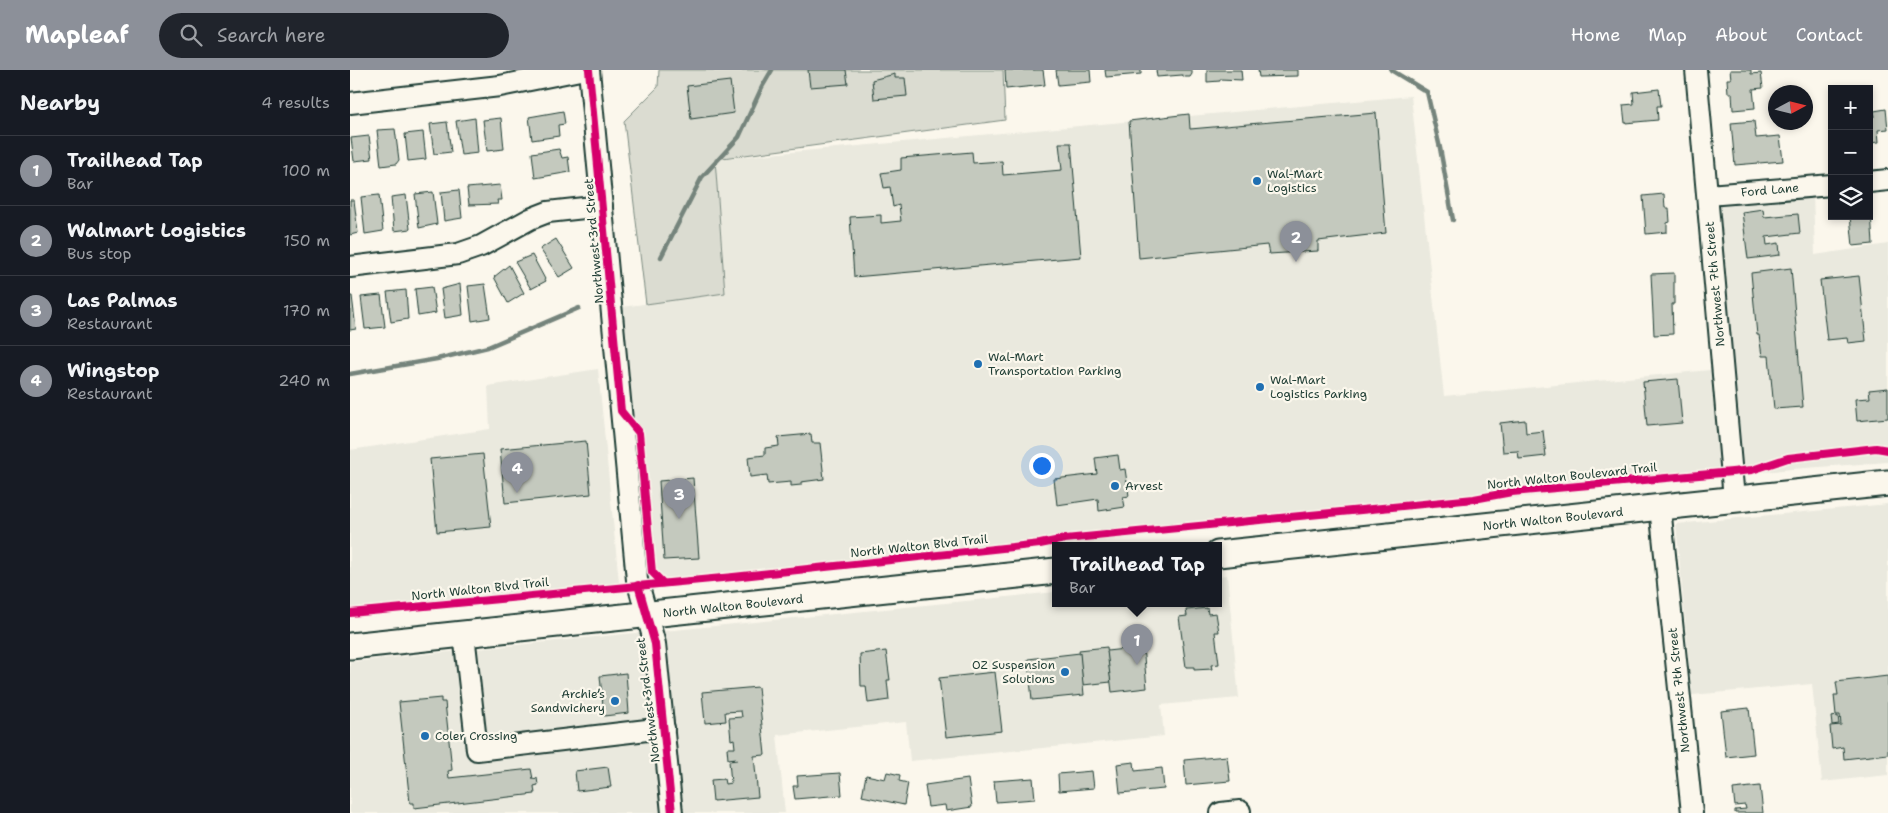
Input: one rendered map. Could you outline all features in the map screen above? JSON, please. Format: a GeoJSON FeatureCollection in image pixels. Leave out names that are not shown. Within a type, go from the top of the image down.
{"type":"FeatureCollection","features":[{"type":"Feature","properties":{"kind":"main road","name":"North Walton Boulevard"},"geometry":{"type":"LineString","coordinates":[[1222,554],[1888,483]]}},
{"type":"Feature","properties":{"kind":"main road","name":"North Walton Boulevard"},"geometry":{"type":"LineString","coordinates":[[350,646],[1052,571]]}},
{"type":"Feature","properties":{"kind":"street"},"geometry":{"type":"LineString","coordinates":[[350,103],[500,86],[580,70]]}},
{"type":"Feature","properties":{"kind":"street","name":"Northwest 3rd Street"},"geometry":{"type":"LineString","coordinates":[[589,70],[637,580],[655,644],[672,813]]}},
{"type":"Feature","properties":{"kind":"street","name":"Northwest 7th Street"},"geometry":{"type":"LineString","coordinates":[[1696,70],[1734,499]]}},
{"type":"Feature","properties":{"kind":"street"},"geometry":{"type":"LineString","coordinates":[[1873,182],[1888,180]]}},
{"type":"Feature","properties":{"kind":"street","name":"Ford Lane"},"geometry":{"type":"LineString","coordinates":[[1708,194],[1828,185]]}},
{"type":"Feature","properties":{"kind":"street"},"geometry":{"type":"LineString","coordinates":[[350,267],[458,254],[481,246],[530,219],[548,212],[602,206]]}},
{"type":"Feature","properties":{"kind":"street","name":"Northwest 7th Street"},"geometry":{"type":"LineString","coordinates":[[1660,507],[1692,813]]}},
{"type":"Feature","properties":{"kind":"street"},"geometry":{"type":"LineString","coordinates":[[464,634],[477,750],[664,728]]}},
{"type":"Feature","properties":{"kind":"shaded area"},"geometry":{"type":"Polygon","coordinates":[[[659,70],[1003,70],[1005,120],[715,159],[725,293],[646,304],[624,121],[658,87],[659,70]]]}},
{"type":"Feature","properties":{"kind":"shaded area"},"geometry":{"type":"Polygon","coordinates":[[[1411,96],[1444,396],[1730,368],[1715,201],[1813,192],[1815,255],[1888,244],[1888,462],[1792,469],[1097,542],[1052,542],[1052,547],[650,589],[622,307],[725,293],[715,159],[1411,96]]]}},
{"type":"Feature","properties":{"kind":"shaded area"},"geometry":{"type":"Polygon","coordinates":[[[598,369],[620,592],[350,618],[350,450],[490,429],[488,386],[598,369]]]}},
{"type":"Feature","properties":{"kind":"shaded area"},"geometry":{"type":"Polygon","coordinates":[[[1888,504],[1888,775],[1822,782],[1812,684],[1692,695],[1676,524],[1888,504]]]}},
{"type":"Feature","properties":{"kind":"shaded area"},"geometry":{"type":"Polygon","coordinates":[[[1227,575],[1239,698],[1161,705],[1164,736],[910,761],[906,722],[777,735],[785,813],[682,813],[664,631],[1052,592],[1052,607],[1222,607],[1222,576],[1227,575]]]}},
{"type":"Feature","properties":{"kind":"shaded area"},"geometry":{"type":"Polygon","coordinates":[[[645,632],[661,813],[350,813],[350,662],[645,632]]]}},
{"type":"Feature","properties":{"kind":"building"},"geometry":{"type":"Polygon","coordinates":[[[808,70],[846,70],[848,84],[810,87],[808,70]]]}},
{"type":"Feature","properties":{"kind":"building"},"geometry":{"type":"Polygon","coordinates":[[[1005,70],[1043,70],[1045,85],[1006,89],[1005,70]]]}},
{"type":"Feature","properties":{"kind":"building"},"geometry":{"type":"Polygon","coordinates":[[[1056,70],[1090,70],[1091,82],[1058,85],[1056,70]]]}},
{"type":"Feature","properties":{"kind":"building"},"geometry":{"type":"Polygon","coordinates":[[[1105,70],[1141,70],[1141,74],[1106,77],[1105,70]]]}},
{"type":"Feature","properties":{"kind":"building"},"geometry":{"type":"Polygon","coordinates":[[[1156,70],[1192,70],[1192,74],[1190,77],[1182,75],[1157,77],[1156,70]]]}},
{"type":"Feature","properties":{"kind":"building"},"geometry":{"type":"Polygon","coordinates":[[[1207,70],[1241,70],[1242,80],[1220,79],[1220,81],[1207,82],[1207,70]]]}},
{"type":"Feature","properties":{"kind":"building"},"geometry":{"type":"Polygon","coordinates":[[[1258,70],[1298,70],[1298,76],[1259,77],[1258,70]]]}},
{"type":"Feature","properties":{"kind":"building"},"geometry":{"type":"Polygon","coordinates":[[[1730,70],[1751,70],[1751,74],[1761,73],[1763,88],[1753,89],[1755,108],[1733,110],[1732,93],[1728,93],[1727,79],[1731,79],[1730,70]]]}},
{"type":"Feature","properties":{"kind":"building"},"geometry":{"type":"Polygon","coordinates":[[[895,74],[895,78],[905,78],[907,96],[874,99],[872,80],[895,74]]]}},
{"type":"Feature","properties":{"kind":"building"},"geometry":{"type":"Polygon","coordinates":[[[730,81],[734,113],[691,119],[687,86],[730,81]]]}},
{"type":"Feature","properties":{"kind":"building"},"geometry":{"type":"Polygon","coordinates":[[[1659,89],[1661,106],[1657,106],[1658,120],[1625,123],[1623,105],[1634,104],[1633,92],[1659,89]]]}},
{"type":"Feature","properties":{"kind":"building"},"geometry":{"type":"Polygon","coordinates":[[[1886,109],[1888,129],[1878,130],[1879,142],[1873,143],[1873,116],[1875,116],[1874,111],[1886,109]]]}},
{"type":"Feature","properties":{"kind":"building"},"geometry":{"type":"Polygon","coordinates":[[[563,111],[565,124],[558,125],[559,136],[532,140],[529,117],[563,111]]]}},
{"type":"Feature","properties":{"kind":"building","name":"Wal-Mart Logistics"},"geometry":{"type":"Polygon","coordinates":[[[1376,113],[1386,233],[1318,241],[1318,251],[1269,254],[1267,245],[1139,258],[1129,121],[1189,114],[1190,129],[1376,113]]]}},
{"type":"Feature","properties":{"kind":"building"},"geometry":{"type":"Polygon","coordinates":[[[475,118],[478,153],[461,155],[456,121],[475,118]]]}},
{"type":"Feature","properties":{"kind":"building"},"geometry":{"type":"Polygon","coordinates":[[[501,118],[504,149],[487,151],[483,120],[501,118]]]}},
{"type":"Feature","properties":{"kind":"building"},"geometry":{"type":"Polygon","coordinates":[[[1754,121],[1756,138],[1780,136],[1783,161],[1735,165],[1731,123],[1754,121]]]}},
{"type":"Feature","properties":{"kind":"building"},"geometry":{"type":"Polygon","coordinates":[[[447,122],[451,152],[434,154],[430,124],[447,122]]]}},
{"type":"Feature","properties":{"kind":"building"},"geometry":{"type":"Polygon","coordinates":[[[395,129],[399,160],[396,164],[381,166],[377,130],[395,129]]]}},
{"type":"Feature","properties":{"kind":"building"},"geometry":{"type":"Polygon","coordinates":[[[423,132],[426,159],[408,161],[405,134],[423,132]]]}},
{"type":"Feature","properties":{"kind":"building"},"geometry":{"type":"Polygon","coordinates":[[[369,136],[372,159],[354,161],[351,138],[369,136]]]}},
{"type":"Feature","properties":{"kind":"building"},"geometry":{"type":"Polygon","coordinates":[[[1059,143],[1071,143],[1081,257],[854,277],[850,217],[881,215],[881,223],[901,221],[899,205],[893,207],[890,187],[884,188],[881,173],[901,170],[901,158],[972,152],[973,163],[1002,161],[1003,175],[1062,170],[1059,143]]]}},
{"type":"Feature","properties":{"kind":"building"},"geometry":{"type":"Polygon","coordinates":[[[559,149],[562,158],[568,157],[570,172],[535,178],[532,153],[559,149]]]}},
{"type":"Feature","properties":{"kind":"building"},"geometry":{"type":"Polygon","coordinates":[[[500,185],[502,200],[497,200],[498,204],[469,205],[467,188],[500,185]]]}},
{"type":"Feature","properties":{"kind":"building"},"geometry":{"type":"Polygon","coordinates":[[[459,190],[462,218],[444,221],[441,192],[459,190]]]}},
{"type":"Feature","properties":{"kind":"building"},"geometry":{"type":"Polygon","coordinates":[[[433,192],[437,224],[419,228],[415,194],[433,192]]]}},
{"type":"Feature","properties":{"kind":"building"},"geometry":{"type":"Polygon","coordinates":[[[1664,194],[1665,208],[1669,208],[1670,222],[1667,223],[1667,232],[1646,234],[1643,196],[1664,194]]]}},
{"type":"Feature","properties":{"kind":"building"},"geometry":{"type":"Polygon","coordinates":[[[379,195],[383,231],[365,234],[361,197],[379,195]]]}},
{"type":"Feature","properties":{"kind":"building"},"geometry":{"type":"Polygon","coordinates":[[[406,195],[410,229],[394,231],[391,197],[406,195]]]}},
{"type":"Feature","properties":{"kind":"building"},"geometry":{"type":"Polygon","coordinates":[[[350,200],[354,200],[358,233],[350,235],[350,200]]]}},
{"type":"Feature","properties":{"kind":"building"},"geometry":{"type":"Polygon","coordinates":[[[1763,209],[1764,217],[1798,214],[1800,233],[1766,237],[1767,245],[1779,243],[1780,255],[1748,259],[1742,212],[1763,209]]]}},
{"type":"Feature","properties":{"kind":"building"},"geometry":{"type":"Polygon","coordinates":[[[1850,220],[1872,220],[1873,244],[1853,246],[1850,220]]]}},
{"type":"Feature","properties":{"kind":"building"},"geometry":{"type":"Polygon","coordinates":[[[556,239],[574,268],[559,277],[540,249],[556,239]]]}},
{"type":"Feature","properties":{"kind":"building"},"geometry":{"type":"Polygon","coordinates":[[[532,255],[546,281],[531,289],[515,262],[532,255]]]}},
{"type":"Feature","properties":{"kind":"building"},"geometry":{"type":"Polygon","coordinates":[[[509,265],[524,293],[508,303],[494,277],[509,265]]]}},
{"type":"Feature","properties":{"kind":"building"},"geometry":{"type":"Polygon","coordinates":[[[1791,268],[1803,407],[1774,409],[1769,356],[1762,356],[1759,335],[1757,335],[1751,273],[1791,268]]]}},
{"type":"Feature","properties":{"kind":"building"},"geometry":{"type":"Polygon","coordinates":[[[1674,273],[1673,334],[1654,335],[1651,274],[1674,273]]]}},
{"type":"Feature","properties":{"kind":"building"},"geometry":{"type":"Polygon","coordinates":[[[1859,276],[1866,341],[1848,343],[1847,338],[1827,340],[1820,280],[1859,276]]]}},
{"type":"Feature","properties":{"kind":"building"},"geometry":{"type":"Polygon","coordinates":[[[460,284],[463,315],[445,318],[441,289],[460,284]]]}},
{"type":"Feature","properties":{"kind":"building"},"geometry":{"type":"Polygon","coordinates":[[[485,284],[490,318],[472,321],[468,286],[485,284]]]}},
{"type":"Feature","properties":{"kind":"building"},"geometry":{"type":"Polygon","coordinates":[[[432,287],[436,313],[418,316],[415,289],[432,287]]]}},
{"type":"Feature","properties":{"kind":"building"},"geometry":{"type":"Polygon","coordinates":[[[406,290],[408,319],[391,322],[387,292],[406,290]]]}},
{"type":"Feature","properties":{"kind":"building"},"geometry":{"type":"Polygon","coordinates":[[[381,295],[385,327],[365,329],[361,297],[381,295]]]}},
{"type":"Feature","properties":{"kind":"building"},"geometry":{"type":"Polygon","coordinates":[[[350,296],[352,296],[356,329],[350,330],[350,296]]]}},
{"type":"Feature","properties":{"kind":"building"},"geometry":{"type":"Polygon","coordinates":[[[1678,379],[1682,423],[1647,426],[1643,382],[1678,379]]]}},
{"type":"Feature","properties":{"kind":"building"},"geometry":{"type":"Polygon","coordinates":[[[1888,388],[1888,418],[1857,421],[1855,399],[1870,398],[1869,390],[1888,388]]]}},
{"type":"Feature","properties":{"kind":"building"},"geometry":{"type":"Polygon","coordinates":[[[1525,420],[1526,433],[1543,431],[1546,456],[1519,459],[1518,451],[1503,452],[1500,423],[1525,420]]]}},
{"type":"Feature","properties":{"kind":"building"},"geometry":{"type":"Polygon","coordinates":[[[811,434],[812,443],[820,443],[824,479],[801,482],[801,485],[791,486],[791,482],[768,484],[767,475],[750,477],[748,457],[765,455],[765,448],[779,446],[778,437],[811,434]]]}},
{"type":"Feature","properties":{"kind":"building"},"geometry":{"type":"Polygon","coordinates":[[[586,441],[591,494],[505,503],[500,449],[586,441]]]}},
{"type":"Feature","properties":{"kind":"building"},"geometry":{"type":"Polygon","coordinates":[[[483,454],[491,527],[437,532],[430,459],[483,454]]]}},
{"type":"Feature","properties":{"kind":"building"},"geometry":{"type":"Polygon","coordinates":[[[1118,455],[1120,470],[1125,469],[1129,496],[1123,497],[1125,507],[1099,511],[1098,499],[1057,505],[1054,479],[1097,474],[1095,458],[1118,455]]]}},
{"type":"Feature","properties":{"kind":"building"},"geometry":{"type":"Polygon","coordinates":[[[693,478],[699,558],[664,560],[659,481],[693,478]]]}},
{"type":"Feature","properties":{"kind":"building"},"geometry":{"type":"Polygon","coordinates":[[[1207,608],[1208,614],[1216,613],[1219,632],[1215,632],[1219,664],[1211,665],[1212,669],[1194,670],[1194,667],[1186,667],[1179,617],[1187,616],[1186,610],[1207,608]]]}},
{"type":"Feature","properties":{"kind":"building"},"geometry":{"type":"Polygon","coordinates":[[[1107,647],[1111,682],[1083,685],[1079,650],[1107,647]]]}},
{"type":"Feature","properties":{"kind":"building"},"geometry":{"type":"Polygon","coordinates":[[[1143,647],[1147,688],[1112,692],[1107,651],[1143,647]]]}},
{"type":"Feature","properties":{"kind":"building"},"geometry":{"type":"Polygon","coordinates":[[[886,651],[890,680],[887,680],[889,700],[868,703],[866,686],[861,686],[860,654],[886,651]]]}},
{"type":"Feature","properties":{"kind":"building"},"geometry":{"type":"Polygon","coordinates":[[[1080,653],[1084,695],[1032,700],[1028,659],[1080,653]]]}},
{"type":"Feature","properties":{"kind":"building"},"geometry":{"type":"Polygon","coordinates":[[[995,672],[1002,731],[946,737],[939,678],[995,672]]]}},
{"type":"Feature","properties":{"kind":"building","name":"Archie’s Sandwichery"},"geometry":{"type":"Polygon","coordinates":[[[626,673],[629,713],[604,716],[600,676],[626,673]]]}},
{"type":"Feature","properties":{"kind":"building"},"geometry":{"type":"Polygon","coordinates":[[[1888,676],[1888,754],[1844,759],[1843,747],[1832,749],[1830,726],[1841,725],[1840,715],[1836,715],[1834,695],[1838,695],[1836,682],[1888,676]]]}},
{"type":"Feature","properties":{"kind":"building"},"geometry":{"type":"Polygon","coordinates":[[[758,687],[765,755],[754,756],[758,797],[713,801],[711,780],[724,779],[725,784],[731,783],[729,761],[737,760],[736,758],[728,759],[727,748],[735,748],[734,739],[731,740],[729,718],[742,717],[741,711],[725,712],[726,721],[705,723],[702,692],[758,687]]]}},
{"type":"Feature","properties":{"kind":"building","name":"Coler Crossing"},"geometry":{"type":"Polygon","coordinates":[[[441,698],[441,702],[445,702],[452,770],[448,771],[449,778],[531,769],[533,779],[537,778],[538,785],[534,786],[535,794],[414,808],[414,803],[410,803],[399,702],[441,698]]]}},
{"type":"Feature","properties":{"kind":"building"},"geometry":{"type":"Polygon","coordinates":[[[1749,708],[1754,754],[1726,757],[1721,711],[1749,708]]]}},
{"type":"Feature","properties":{"kind":"building"},"geometry":{"type":"Polygon","coordinates":[[[1838,716],[1839,724],[1832,725],[1831,717],[1838,716]]]}},
{"type":"Feature","properties":{"kind":"building"},"geometry":{"type":"Polygon","coordinates":[[[1227,756],[1230,781],[1186,785],[1184,760],[1227,756]]]}},
{"type":"Feature","properties":{"kind":"building"},"geometry":{"type":"Polygon","coordinates":[[[1134,762],[1135,771],[1162,768],[1164,789],[1120,793],[1117,764],[1134,762]]]}},
{"type":"Feature","properties":{"kind":"building"},"geometry":{"type":"Polygon","coordinates":[[[608,767],[611,787],[577,791],[575,771],[608,767]]]}},
{"type":"Feature","properties":{"kind":"building"},"geometry":{"type":"Polygon","coordinates":[[[1092,771],[1094,788],[1059,791],[1058,774],[1092,771]]]}},
{"type":"Feature","properties":{"kind":"building"},"geometry":{"type":"Polygon","coordinates":[[[887,772],[900,775],[899,781],[908,783],[904,805],[862,796],[866,775],[885,779],[887,772]]]}},
{"type":"Feature","properties":{"kind":"building"},"geometry":{"type":"Polygon","coordinates":[[[840,773],[842,795],[795,799],[793,786],[798,786],[797,776],[840,773]]]}},
{"type":"Feature","properties":{"kind":"building"},"geometry":{"type":"Polygon","coordinates":[[[1033,778],[1035,799],[996,802],[994,781],[1033,778]]]}},
{"type":"Feature","properties":{"kind":"building"},"geometry":{"type":"Polygon","coordinates":[[[968,779],[972,807],[946,811],[945,805],[928,807],[925,785],[968,779]]]}},
{"type":"Feature","properties":{"kind":"building"},"geometry":{"type":"Polygon","coordinates":[[[1760,786],[1763,813],[1735,813],[1735,810],[1746,809],[1745,805],[1735,806],[1733,789],[1760,786]]]}},
{"type":"Feature","properties":{"kind":"waterway"},"geometry":{"type":"LineString","coordinates":[[661,257],[702,177],[739,137],[772,70]]}},
{"type":"Feature","properties":{"kind":"waterway"},"geometry":{"type":"LineString","coordinates":[[1391,70],[1427,92],[1440,148],[1453,220]]}},
{"type":"Feature","properties":{"kind":"waterway"},"geometry":{"type":"LineString","coordinates":[[350,374],[437,359],[488,347],[579,308]]}},
{"type":"Feature","properties":{"kind":"cycle path"},"geometry":{"type":"LineString","coordinates":[[589,70],[621,411],[639,433],[652,572],[663,583]]}},
{"type":"Feature","properties":{"kind":"cycle path","name":"North Walton Boulevard Trail"},"geometry":{"type":"LineString","coordinates":[[350,613],[733,577],[1040,544],[1065,539],[1474,499],[1512,492],[1752,470],[1788,458],[1876,448],[1888,450]]}},
{"type":"Feature","properties":{"kind":"cycle path"},"geometry":{"type":"LineString","coordinates":[[638,585],[655,644],[672,813]]}},
{"type":"Feature","properties":{"kind":"place","name":"Wal-Mart Logistics"},"geometry":{"type":"Point","coordinates":[1257,181]}},
{"type":"Feature","properties":{"kind":"place","name":"Walmart Logistics"},"geometry":{"type":"Point","coordinates":[1296,262]}},
{"type":"Feature","properties":{"kind":"place","name":"Wal-Mart Transportation Parking"},"geometry":{"type":"Point","coordinates":[978,364]}},
{"type":"Feature","properties":{"kind":"place","name":"Wal-Mart Logistics Parking"},"geometry":{"type":"Point","coordinates":[1260,387]}},
{"type":"Feature","properties":{"kind":"place","name":"Arvest"},"geometry":{"type":"Point","coordinates":[1115,486]}},
{"type":"Feature","properties":{"kind":"place","name":"Wingstop"},"geometry":{"type":"Point","coordinates":[517,493]}},
{"type":"Feature","properties":{"kind":"place","name":"Las Palmas"},"geometry":{"type":"Point","coordinates":[679,519]}},
{"type":"Feature","properties":{"kind":"place","name":"Trailhead Tap"},"geometry":{"type":"Point","coordinates":[1137,665]}},
{"type":"Feature","properties":{"kind":"place","name":"OZ Suspension Solutions"},"geometry":{"type":"Point","coordinates":[1065,672]}},
{"type":"Feature","properties":{"kind":"place","name":"Archie’s Sandwichery"},"geometry":{"type":"Point","coordinates":[615,701]}},
{"type":"Feature","properties":{"kind":"place","name":"Coler Crossing"},"geometry":{"type":"Point","coordinates":[425,736]}}]}
